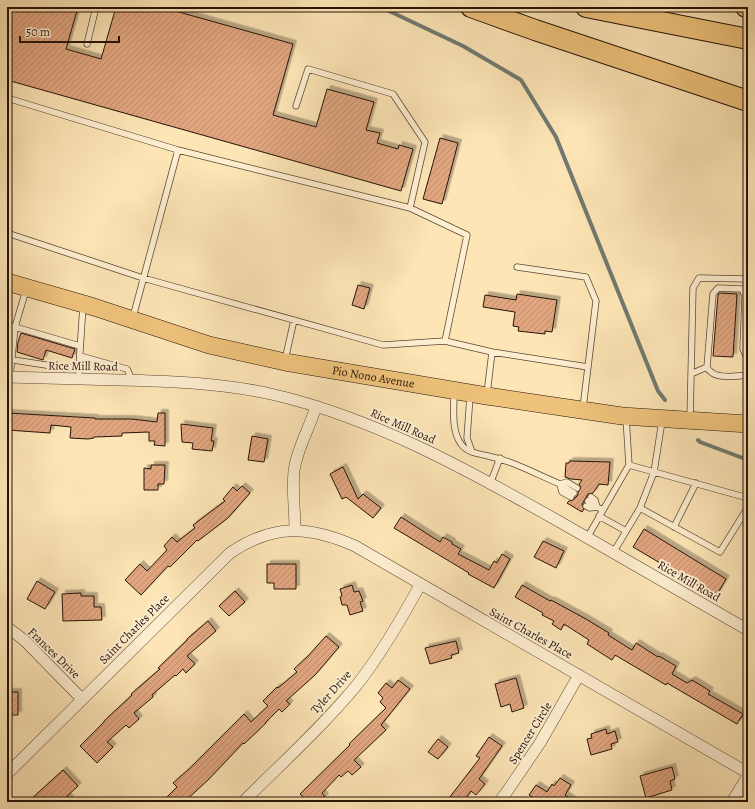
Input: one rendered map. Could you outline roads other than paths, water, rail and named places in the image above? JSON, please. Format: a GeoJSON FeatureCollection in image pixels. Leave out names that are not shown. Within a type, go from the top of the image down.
{"type":"FeatureCollection","features":[{"type":"Feature","properties":{"kind":"highway"},"geometry":{"type":"LineString","coordinates":[[471,7],[748,102]]}},
{"type":"Feature","properties":{"kind":"highway"},"geometry":{"type":"LineString","coordinates":[[586,7],[748,39]]}},
{"type":"Feature","properties":{"kind":"main road","name":"Pio Nono Avenue"},"geometry":{"type":"LineString","coordinates":[[7,282],[83,304],[209,344],[285,362],[462,392],[626,417],[748,424]]}},
{"type":"Feature","properties":{"kind":"street","name":"Rice Mill Road"},"geometry":{"type":"LineString","coordinates":[[8,377],[132,380],[214,384],[270,394],[316,406],[373,426],[428,451],[587,538],[748,630]]}},
{"type":"Feature","properties":{"kind":"street"},"geometry":{"type":"LineString","coordinates":[[295,530],[294,472],[299,451],[312,421],[316,406]]}},
{"type":"Feature","properties":{"kind":"street","name":"Saint Charles Place"},"geometry":{"type":"LineString","coordinates":[[7,774],[230,553],[241,545],[269,534],[295,530],[313,532],[355,546],[420,585],[748,773]]}},
{"type":"Feature","properties":{"kind":"street","name":"Tyler Drive"},"geometry":{"type":"LineString","coordinates":[[243,802],[299,746],[355,686],[368,670],[420,585]]}},
{"type":"Feature","properties":{"kind":"street","name":"Frances Drive"},"geometry":{"type":"LineString","coordinates":[[7,627],[24,640],[82,699]]}},
{"type":"Feature","properties":{"kind":"street","name":"Spencer Circle"},"geometry":{"type":"LineString","coordinates":[[499,802],[540,743],[579,675]]}},
{"type":"Feature","properties":{"kind":"street"},"geometry":{"type":"LineString","coordinates":[[732,802],[748,776]]}},
{"type":"Feature","properties":{"kind":"lane"},"geometry":{"type":"LineString","coordinates":[[87,44],[96,7]]}},
{"type":"Feature","properties":{"kind":"lane"},"geometry":{"type":"LineString","coordinates":[[296,106],[308,70],[393,94],[425,142],[410,208]]}},
{"type":"Feature","properties":{"kind":"lane"},"geometry":{"type":"LineString","coordinates":[[7,98],[178,150],[410,208],[467,235],[445,341]]}},
{"type":"Feature","properties":{"kind":"lane"},"geometry":{"type":"LineString","coordinates":[[132,320],[178,150]]}},
{"type":"Feature","properties":{"kind":"lane"},"geometry":{"type":"LineString","coordinates":[[7,233],[143,278],[383,345],[445,341],[492,352],[588,367]]}},
{"type":"Feature","properties":{"kind":"lane"},"geometry":{"type":"LineString","coordinates":[[517,267],[586,277],[596,301],[582,410]]}},
{"type":"Feature","properties":{"kind":"lane"},"geometry":{"type":"LineString","coordinates":[[690,421],[693,288],[699,278],[748,280]]}},
{"type":"Feature","properties":{"kind":"lane"},"geometry":{"type":"LineString","coordinates":[[8,377],[9,359],[15,327],[27,288]]}},
{"type":"Feature","properties":{"kind":"lane"},"geometry":{"type":"LineString","coordinates":[[748,360],[743,348],[745,296],[742,289],[718,288],[713,294],[707,367],[711,373],[718,375],[748,375]]}},
{"type":"Feature","properties":{"kind":"lane"},"geometry":{"type":"LineString","coordinates":[[79,379],[83,304]]}},
{"type":"Feature","properties":{"kind":"lane"},"geometry":{"type":"LineString","coordinates":[[285,362],[294,320]]}},
{"type":"Feature","properties":{"kind":"lane"},"geometry":{"type":"LineString","coordinates":[[7,326],[80,346]]}},
{"type":"Feature","properties":{"kind":"lane"},"geometry":{"type":"LineString","coordinates":[[487,396],[492,352]]}},
{"type":"Feature","properties":{"kind":"lane"},"geometry":{"type":"LineString","coordinates":[[80,356],[127,369],[132,380]]}},
{"type":"Feature","properties":{"kind":"lane"},"geometry":{"type":"LineString","coordinates":[[9,359],[65,368],[79,366]]}},
{"type":"Feature","properties":{"kind":"lane"},"geometry":{"type":"LineString","coordinates":[[692,374],[707,367]]}},
{"type":"Feature","properties":{"kind":"lane"},"geometry":{"type":"LineString","coordinates":[[462,392],[454,424],[459,443],[464,448],[472,452],[500,458],[560,484],[567,482],[574,493],[562,492],[560,484]]}},
{"type":"Feature","properties":{"kind":"lane"},"geometry":{"type":"LineString","coordinates":[[462,392],[467,438],[472,452]]}},
{"type":"Feature","properties":{"kind":"lane"},"geometry":{"type":"LineString","coordinates":[[587,538],[629,465],[626,417]]}},
{"type":"Feature","properties":{"kind":"lane"},"geometry":{"type":"LineString","coordinates":[[613,553],[640,508],[654,472],[662,419]]}},
{"type":"Feature","properties":{"kind":"lane"},"geometry":{"type":"LineString","coordinates":[[490,484],[500,458]]}},
{"type":"Feature","properties":{"kind":"lane"},"geometry":{"type":"LineString","coordinates":[[629,465],[748,498]]}},
{"type":"Feature","properties":{"kind":"lane"},"geometry":{"type":"LineString","coordinates":[[674,527],[696,483]]}},
{"type":"Feature","properties":{"kind":"lane"},"geometry":{"type":"LineString","coordinates":[[588,502],[603,510]]}},
{"type":"Feature","properties":{"kind":"lane"},"geometry":{"type":"LineString","coordinates":[[640,508],[720,552],[748,507]]}},
{"type":"Feature","properties":{"kind":"lane"},"geometry":{"type":"LineString","coordinates":[[599,516],[626,531]]}},
{"type":"Feature","properties":{"kind":"waterway"},"geometry":{"type":"LineString","coordinates":[[373,7],[387,10],[463,46],[521,80],[556,137],[658,391],[665,400]]}},
{"type":"Feature","properties":{"kind":"waterway"},"geometry":{"type":"LineString","coordinates":[[698,440],[748,460]]}}]}
